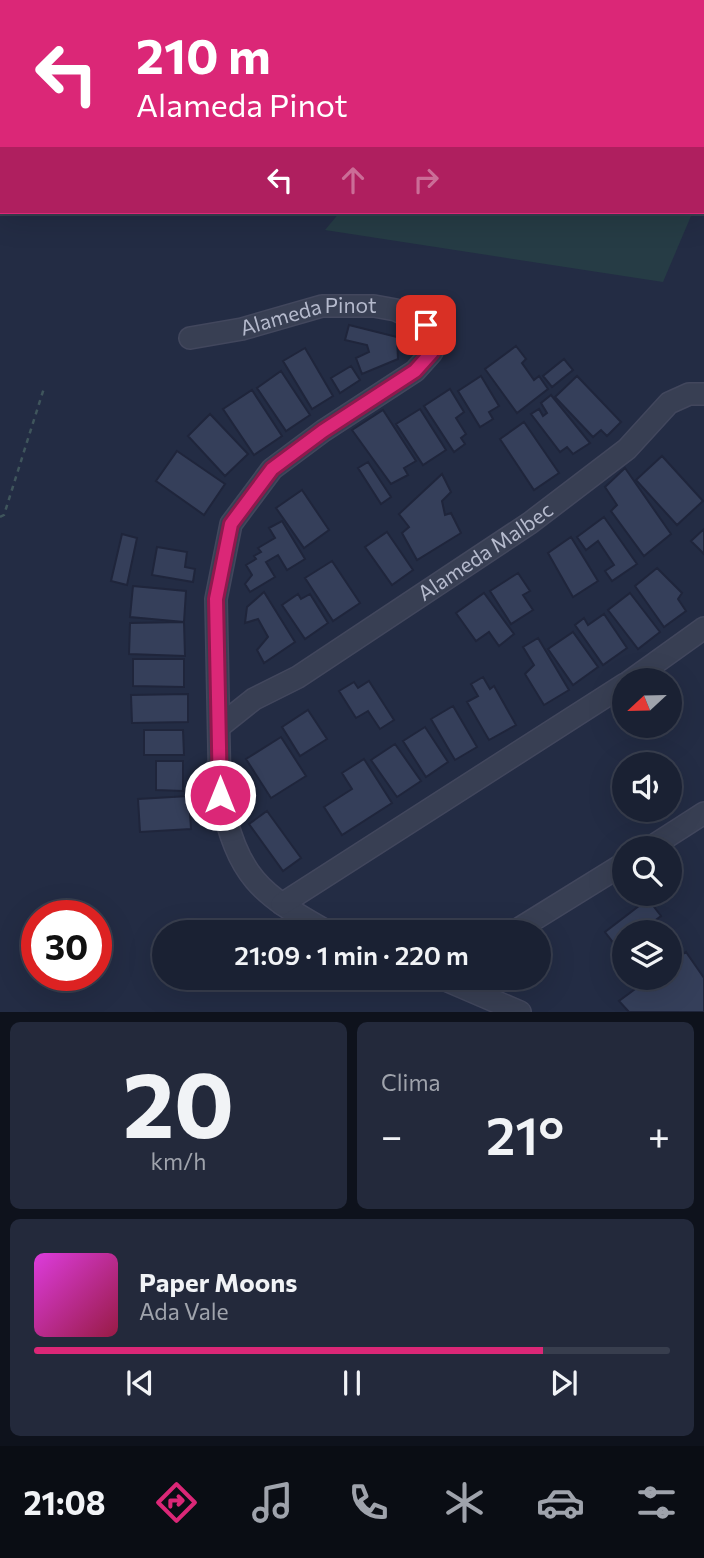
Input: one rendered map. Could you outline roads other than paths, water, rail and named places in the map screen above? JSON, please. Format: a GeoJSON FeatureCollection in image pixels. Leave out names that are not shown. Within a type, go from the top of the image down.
{"type":"FeatureCollection","features":[{"type":"Feature","properties":{"kind":"street","name":"Alameda Pinot"},"geometry":{"type":"LineString","coordinates":[[190,338],[242,329],[322,306],[374,306],[396,310],[426,325],[432,352],[415,371],[323,431],[272,469],[231,524],[224,553],[216,599],[220,795],[232,840],[249,874],[261,890],[308,920]]}},
{"type":"Feature","properties":{"kind":"street","name":"Alameda Malbec"},"geometry":{"type":"LineString","coordinates":[[220,726],[254,699],[298,677],[530,523],[627,449],[669,403],[690,394],[704,394]]}},
{"type":"Feature","properties":{"kind":"street"},"geometry":{"type":"LineString","coordinates":[[648,668],[704,628]]}},
{"type":"Feature","properties":{"kind":"street"},"geometry":{"type":"LineString","coordinates":[[218,643],[223,673],[227,680],[254,699]]}},
{"type":"Feature","properties":{"kind":"street"},"geometry":{"type":"LineString","coordinates":[[282,904],[612,692]]}},
{"type":"Feature","properties":{"kind":"street"},"geometry":{"type":"LineString","coordinates":[[668,836],[704,813]]}},
{"type":"Feature","properties":{"kind":"street"},"geometry":{"type":"LineString","coordinates":[[533,920],[612,871]]}},
{"type":"Feature","properties":{"kind":"street"},"geometry":{"type":"LineString","coordinates":[[469,990],[520,1012]]}}]}
